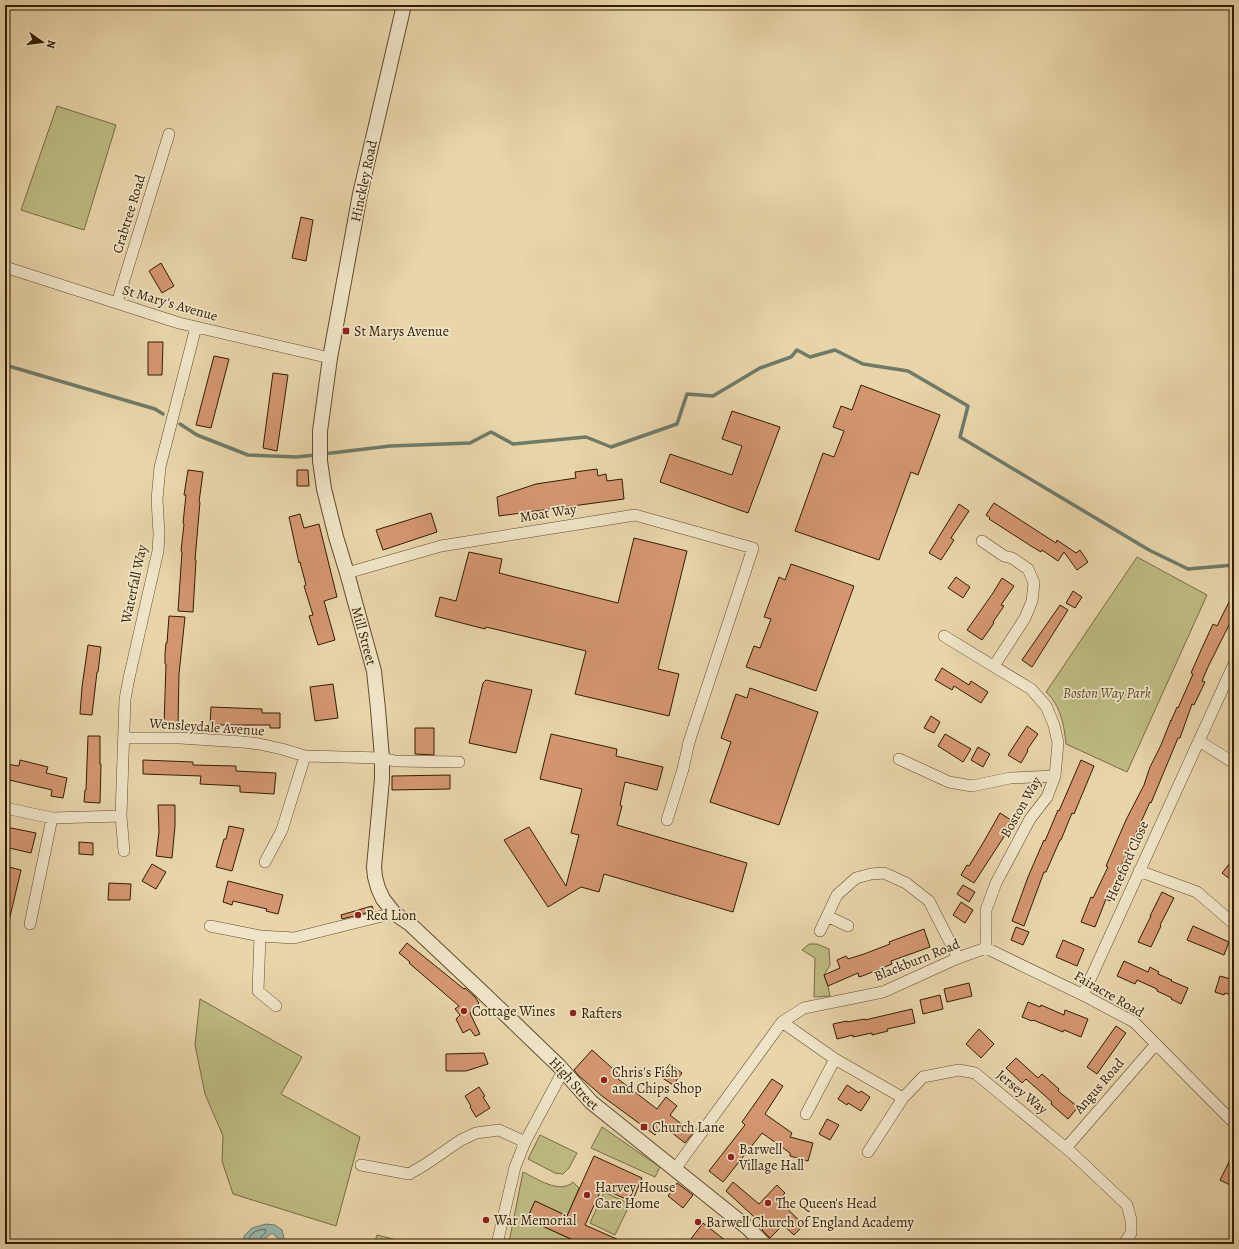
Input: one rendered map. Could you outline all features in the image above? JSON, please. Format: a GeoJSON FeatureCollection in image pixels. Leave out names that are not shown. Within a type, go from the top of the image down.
{"type":"FeatureCollection","features":[{"type":"Feature","properties":{"kind":"street","name":"Hinckley Road"},"geometry":{"type":"LineString","coordinates":[[330,358],[360,194],[404,5]]}},
{"type":"Feature","properties":{"kind":"street","name":"Crabtree Road"},"geometry":{"type":"LineString","coordinates":[[117,303],[170,134]]}},
{"type":"Feature","properties":{"kind":"street","name":"St Mary's Avenue"},"geometry":{"type":"LineString","coordinates":[[5,267],[179,323],[330,358]]}},
{"type":"Feature","properties":{"kind":"street","name":"Waterfall Way"},"geometry":{"type":"LineString","coordinates":[[124,851],[121,816],[125,699],[158,552],[159,521],[157,499],[160,467],[196,327]]}},
{"type":"Feature","properties":{"kind":"street","name":"Mill Street"},"geometry":{"type":"LineString","coordinates":[[330,358],[320,431],[320,460],[324,489],[336,537],[374,671],[382,758],[382,779],[375,859],[375,877],[383,899],[394,913]]}},
{"type":"Feature","properties":{"kind":"street","name":"Moat Way"},"geometry":{"type":"LineString","coordinates":[[347,573],[441,546],[635,515],[753,548],[689,742],[683,769],[667,820]]}},
{"type":"Feature","properties":{"kind":"street"},"geometry":{"type":"LineString","coordinates":[[982,541],[1004,556],[1012,558],[1028,570],[1034,583],[1032,601],[1024,618],[994,666]]}},
{"type":"Feature","properties":{"kind":"street","name":"Boston Way"},"geometry":{"type":"LineString","coordinates":[[944,636],[1031,689],[1046,706],[1054,725],[1058,743],[1055,776],[1047,797],[1030,818],[996,883],[986,910],[986,948]]}},
{"type":"Feature","properties":{"kind":"street","name":"Hereford Close"},"geometry":{"type":"LineString","coordinates":[[1083,995],[1234,664]]}},
{"type":"Feature","properties":{"kind":"street","name":"Wensleydale Avenue"},"geometry":{"type":"LineString","coordinates":[[124,738],[180,738],[243,742],[282,749],[305,756],[382,758],[395,761],[459,762]]}},
{"type":"Feature","properties":{"kind":"street"},"geometry":{"type":"LineString","coordinates":[[1198,741],[1234,764]]}},
{"type":"Feature","properties":{"kind":"street"},"geometry":{"type":"LineString","coordinates":[[265,862],[282,830],[305,756]]}},
{"type":"Feature","properties":{"kind":"street"},"geometry":{"type":"LineString","coordinates":[[899,758],[949,782],[972,786],[1010,778],[1055,776]]}},
{"type":"Feature","properties":{"kind":"street"},"geometry":{"type":"LineString","coordinates":[[5,808],[52,818],[121,816]]}},
{"type":"Feature","properties":{"kind":"street"},"geometry":{"type":"LineString","coordinates":[[30,924],[52,818]]}},
{"type":"Feature","properties":{"kind":"street"},"geometry":{"type":"LineString","coordinates":[[1139,871],[1197,892],[1234,924]]}},
{"type":"Feature","properties":{"kind":"street"},"geometry":{"type":"LineString","coordinates":[[820,931],[837,895],[856,878],[871,874],[884,873],[906,882],[929,901],[958,958]]}},
{"type":"Feature","properties":{"kind":"street"},"geometry":{"type":"LineString","coordinates":[[210,926],[260,936],[294,938],[394,913]]}},
{"type":"Feature","properties":{"kind":"street","name":"High Street"},"geometry":{"type":"LineString","coordinates":[[394,913],[410,924],[433,945],[563,1071],[591,1102],[748,1228],[764,1244]]}},
{"type":"Feature","properties":{"kind":"street"},"geometry":{"type":"LineString","coordinates":[[828,916],[848,926]]}},
{"type":"Feature","properties":{"kind":"street"},"geometry":{"type":"LineString","coordinates":[[260,936],[258,991],[276,1006]]}},
{"type":"Feature","properties":{"kind":"street","name":"Blackburn Road"},"geometry":{"type":"LineString","coordinates":[[675,1169],[782,1022],[804,1008],[883,992],[958,958],[986,948]]}},
{"type":"Feature","properties":{"kind":"street","name":"Fairacre Road"},"geometry":{"type":"LineString","coordinates":[[986,948],[1083,995],[1134,1022],[1234,1123]]}},
{"type":"Feature","properties":{"kind":"street"},"geometry":{"type":"LineString","coordinates":[[782,1022],[836,1059],[903,1098]]}},
{"type":"Feature","properties":{"kind":"street","name":"Angus Road"},"geometry":{"type":"LineString","coordinates":[[1066,1148],[1156,1044]]}},
{"type":"Feature","properties":{"kind":"street"},"geometry":{"type":"LineString","coordinates":[[806,1114],[836,1059]]}},
{"type":"Feature","properties":{"kind":"street","name":"Jersey Way"},"geometry":{"type":"LineString","coordinates":[[868,1152],[903,1098],[923,1077],[959,1070],[975,1073],[1066,1148],[1127,1206],[1131,1220],[1131,1233],[1124,1244]]}},
{"type":"Feature","properties":{"kind":"street"},"geometry":{"type":"LineString","coordinates":[[498,1244],[515,1167],[525,1142],[563,1071]]}},
{"type":"Feature","properties":{"kind":"street"},"geometry":{"type":"LineString","coordinates":[[361,1165],[409,1174],[460,1140],[476,1133],[499,1130],[525,1142]]}},
{"type":"Feature","properties":{"kind":"green space"},"geometry":{"type":"Polygon","coordinates":[[[57,106],[116,125],[84,230],[21,210],[57,106]]]}},
{"type":"Feature","properties":{"kind":"green space","name":"Boston Way Park"},"geometry":{"type":"Polygon","coordinates":[[[1137,557],[1207,595],[1127,772],[1066,744],[1061,716],[1055,703],[1046,692],[1137,557]]]}},
{"type":"Feature","properties":{"kind":"green space"},"geometry":{"type":"Polygon","coordinates":[[[809,944],[817,944],[829,949],[830,965],[824,975],[830,996],[814,997],[815,958],[802,950],[809,944]]]}},
{"type":"Feature","properties":{"kind":"green space"},"geometry":{"type":"Polygon","coordinates":[[[200,999],[302,1057],[281,1094],[360,1137],[336,1226],[233,1194],[222,1161],[223,1136],[205,1094],[195,1045],[200,999]]]}},
{"type":"Feature","properties":{"kind":"green space"},"geometry":{"type":"Polygon","coordinates":[[[602,1127],[660,1167],[655,1177],[591,1148],[602,1127]]]}},
{"type":"Feature","properties":{"kind":"green space"},"geometry":{"type":"Polygon","coordinates":[[[540,1135],[577,1153],[569,1168],[563,1174],[555,1173],[528,1159],[540,1135]]]}},
{"type":"Feature","properties":{"kind":"green space"},"geometry":{"type":"Polygon","coordinates":[[[523,1172],[555,1186],[568,1186],[573,1182],[579,1188],[567,1216],[535,1201],[527,1219],[581,1244],[513,1244],[509,1242],[523,1172]]]}},
{"type":"Feature","properties":{"kind":"green space"},"geometry":{"type":"Polygon","coordinates":[[[604,1192],[630,1204],[615,1235],[590,1223],[604,1192]]]}},
{"type":"Feature","properties":{"kind":"green space"},"geometry":{"type":"Polygon","coordinates":[[[377,1235],[413,1244],[374,1244],[377,1235]]]}},
{"type":"Feature","properties":{"kind":"water"},"geometry":{"type":"Polygon","coordinates":[[[266,1224],[275,1225],[282,1230],[285,1242],[284,1244],[278,1244],[278,1238],[272,1233],[264,1239],[262,1244],[244,1244],[244,1236],[252,1228],[266,1224]]]}},
{"type":"Feature","properties":{"kind":"building"},"geometry":{"type":"Polygon","coordinates":[[[301,217],[313,220],[306,261],[292,258],[301,217]]]}},
{"type":"Feature","properties":{"kind":"building"},"geometry":{"type":"Polygon","coordinates":[[[161,263],[174,286],[162,293],[149,271],[161,263]]]}},
{"type":"Feature","properties":{"kind":"building"},"geometry":{"type":"Polygon","coordinates":[[[148,342],[163,342],[162,375],[148,375],[148,342]]]}},
{"type":"Feature","properties":{"kind":"building"},"geometry":{"type":"Polygon","coordinates":[[[214,356],[229,359],[211,428],[196,425],[214,356]]]}},
{"type":"Feature","properties":{"kind":"building"},"geometry":{"type":"Polygon","coordinates":[[[273,373],[288,375],[277,451],[263,448],[273,373]]]}},
{"type":"Feature","properties":{"kind":"building"},"geometry":{"type":"Polygon","coordinates":[[[861,385],[940,415],[918,475],[911,472],[879,560],[795,531],[823,453],[834,457],[844,431],[833,427],[841,406],[852,410],[861,385]]]}},
{"type":"Feature","properties":{"kind":"building"},"geometry":{"type":"Polygon","coordinates":[[[732,411],[780,427],[748,513],[660,482],[670,454],[732,475],[742,446],[722,439],[732,411]]]}},
{"type":"Feature","properties":{"kind":"building"},"geometry":{"type":"Polygon","coordinates":[[[597,469],[598,476],[606,474],[607,481],[622,479],[624,499],[499,516],[497,497],[536,484],[576,478],[575,472],[597,469]]]}},
{"type":"Feature","properties":{"kind":"building"},"geometry":{"type":"Polygon","coordinates":[[[188,470],[203,472],[199,502],[193,612],[178,611],[186,495],[184,495],[188,470]]]}},
{"type":"Feature","properties":{"kind":"building"},"geometry":{"type":"Polygon","coordinates":[[[297,470],[308,470],[309,486],[297,486],[297,470]]]}},
{"type":"Feature","properties":{"kind":"building"},"geometry":{"type":"Polygon","coordinates":[[[994,503],[1056,543],[1057,540],[1076,553],[1080,550],[1088,562],[1077,570],[1064,552],[1058,561],[1042,550],[1041,552],[1031,546],[989,519],[990,518],[986,515],[994,503]]]}},
{"type":"Feature","properties":{"kind":"building"},"geometry":{"type":"Polygon","coordinates":[[[959,504],[969,511],[951,538],[954,540],[941,560],[929,553],[959,504]]]}},
{"type":"Feature","properties":{"kind":"building"},"geometry":{"type":"Polygon","coordinates":[[[431,513],[437,532],[383,550],[376,530],[431,513]]]}},
{"type":"Feature","properties":{"kind":"building"},"geometry":{"type":"Polygon","coordinates":[[[300,514],[304,528],[319,524],[337,597],[324,601],[335,640],[318,645],[309,616],[313,615],[304,586],[306,585],[300,562],[299,563],[289,517],[300,514]]]}},
{"type":"Feature","properties":{"kind":"building"},"geometry":{"type":"Polygon","coordinates":[[[634,538],[687,551],[658,669],[679,674],[669,716],[575,694],[586,651],[486,627],[485,629],[435,616],[440,597],[456,601],[469,552],[502,559],[499,573],[618,603],[634,538]]]}},
{"type":"Feature","properties":{"kind":"building"},"geometry":{"type":"Polygon","coordinates":[[[791,564],[854,586],[816,691],[746,667],[754,646],[760,648],[771,619],[764,617],[779,577],[785,580],[791,564]]]}},
{"type":"Feature","properties":{"kind":"building"},"geometry":{"type":"Polygon","coordinates":[[[956,577],[970,587],[963,598],[948,588],[956,577]]]}},
{"type":"Feature","properties":{"kind":"building"},"geometry":{"type":"Polygon","coordinates":[[[1002,578],[1014,586],[1001,605],[1004,606],[993,622],[994,623],[982,640],[967,630],[1002,578]]]}},
{"type":"Feature","properties":{"kind":"building"},"geometry":{"type":"Polygon","coordinates":[[[1073,591],[1082,597],[1075,608],[1066,603],[1073,591]]]}},
{"type":"Feature","properties":{"kind":"building"},"geometry":{"type":"Polygon","coordinates":[[[1234,592],[1234,623],[1231,621],[1208,667],[1202,681],[1205,682],[1194,705],[1192,704],[1180,738],[1178,738],[1151,803],[1150,802],[1118,873],[1122,875],[1110,901],[1106,899],[1095,927],[1081,922],[1091,897],[1093,898],[1108,867],[1106,866],[1126,820],[1144,785],[1150,767],[1193,674],[1191,673],[1213,624],[1217,626],[1234,592]]]}},
{"type":"Feature","properties":{"kind":"building"},"geometry":{"type":"Polygon","coordinates":[[[1060,605],[1068,610],[1032,667],[1022,660],[1060,605]]]}},
{"type":"Feature","properties":{"kind":"building"},"geometry":{"type":"Polygon","coordinates":[[[169,616],[185,617],[179,674],[178,726],[164,726],[165,654],[169,616]]]}},
{"type":"Feature","properties":{"kind":"building"},"geometry":{"type":"Polygon","coordinates":[[[88,645],[101,647],[92,715],[80,714],[88,645]]]}},
{"type":"Feature","properties":{"kind":"building"},"geometry":{"type":"Polygon","coordinates":[[[942,668],[969,685],[971,681],[988,692],[981,703],[954,686],[952,690],[935,680],[942,668]]]}},
{"type":"Feature","properties":{"kind":"building"},"geometry":{"type":"Polygon","coordinates":[[[486,680],[532,690],[516,753],[469,743],[483,683],[486,680]]]}},
{"type":"Feature","properties":{"kind":"building"},"geometry":{"type":"Polygon","coordinates":[[[333,684],[338,718],[315,721],[310,687],[333,684]]]}},
{"type":"Feature","properties":{"kind":"building"},"geometry":{"type":"Polygon","coordinates":[[[750,688],[818,712],[779,825],[710,802],[731,742],[721,738],[736,694],[747,698],[750,688]]]}},
{"type":"Feature","properties":{"kind":"building"},"geometry":{"type":"Polygon","coordinates":[[[211,707],[262,709],[262,713],[280,713],[280,728],[270,728],[270,725],[210,725],[211,707]]]}},
{"type":"Feature","properties":{"kind":"building"},"geometry":{"type":"Polygon","coordinates":[[[931,716],[940,722],[934,733],[924,728],[931,716]]]}},
{"type":"Feature","properties":{"kind":"building"},"geometry":{"type":"Polygon","coordinates":[[[1027,726],[1038,734],[1027,750],[1028,751],[1021,763],[1008,755],[1027,726]]]}},
{"type":"Feature","properties":{"kind":"building"},"geometry":{"type":"Polygon","coordinates":[[[415,728],[434,728],[434,755],[415,754],[415,728]]]}},
{"type":"Feature","properties":{"kind":"building"},"geometry":{"type":"Polygon","coordinates":[[[551,734],[617,749],[616,756],[663,767],[657,790],[625,782],[620,805],[622,806],[617,825],[747,863],[733,912],[604,874],[599,892],[581,887],[548,907],[504,840],[529,827],[566,886],[579,835],[571,833],[582,789],[540,779],[551,734]]]}},
{"type":"Feature","properties":{"kind":"building"},"geometry":{"type":"Polygon","coordinates":[[[945,734],[971,749],[963,762],[938,746],[945,734]]]}},
{"type":"Feature","properties":{"kind":"building"},"geometry":{"type":"Polygon","coordinates":[[[88,736],[100,736],[100,803],[84,802],[86,790],[88,736]]]}},
{"type":"Feature","properties":{"kind":"building"},"geometry":{"type":"Polygon","coordinates":[[[978,747],[990,754],[983,767],[971,760],[978,747]]]}},
{"type":"Feature","properties":{"kind":"building"},"geometry":{"type":"Polygon","coordinates":[[[20,760],[48,767],[46,773],[67,778],[63,798],[51,796],[52,790],[5,779],[5,764],[19,766],[20,760]]]}},
{"type":"Feature","properties":{"kind":"building"},"geometry":{"type":"Polygon","coordinates":[[[143,760],[193,762],[193,765],[236,766],[236,771],[276,773],[274,794],[240,792],[240,786],[200,784],[201,776],[143,774],[143,760]]]}},
{"type":"Feature","properties":{"kind":"building"},"geometry":{"type":"Polygon","coordinates":[[[1081,760],[1094,766],[1074,814],[1072,813],[1046,872],[1044,872],[1024,926],[1012,921],[1028,877],[1081,760]]]}},
{"type":"Feature","properties":{"kind":"building"},"geometry":{"type":"Polygon","coordinates":[[[450,775],[450,789],[392,790],[392,776],[450,775]]]}},
{"type":"Feature","properties":{"kind":"building"},"geometry":{"type":"Polygon","coordinates":[[[158,805],[175,805],[172,858],[156,856],[159,832],[158,805]]]}},
{"type":"Feature","properties":{"kind":"building"},"geometry":{"type":"Polygon","coordinates":[[[1000,813],[1011,820],[1003,834],[1005,835],[974,883],[961,875],[967,865],[969,866],[1000,813]]]}},
{"type":"Feature","properties":{"kind":"building"},"geometry":{"type":"Polygon","coordinates":[[[229,826],[244,829],[232,871],[216,867],[229,826]]]}},
{"type":"Feature","properties":{"kind":"building"},"geometry":{"type":"Polygon","coordinates":[[[6,827],[36,833],[31,853],[5,847],[6,827]]]}},
{"type":"Feature","properties":{"kind":"building"},"geometry":{"type":"Polygon","coordinates":[[[79,842],[93,843],[93,855],[79,854],[79,842]]]}},
{"type":"Feature","properties":{"kind":"building"},"geometry":{"type":"Polygon","coordinates":[[[1234,858],[1234,882],[1222,873],[1234,858]]]}},
{"type":"Feature","properties":{"kind":"building"},"geometry":{"type":"Polygon","coordinates":[[[152,864],[166,872],[156,889],[142,881],[152,864]]]}},
{"type":"Feature","properties":{"kind":"building"},"geometry":{"type":"Polygon","coordinates":[[[5,866],[21,870],[9,921],[5,920],[5,866]]]}},
{"type":"Feature","properties":{"kind":"building"},"geometry":{"type":"Polygon","coordinates":[[[228,881],[283,895],[278,914],[266,911],[267,909],[233,901],[232,905],[223,902],[228,881]]]}},
{"type":"Feature","properties":{"kind":"building"},"geometry":{"type":"Polygon","coordinates":[[[109,883],[131,884],[130,900],[108,900],[109,883]]]}},
{"type":"Feature","properties":{"kind":"building"},"geometry":{"type":"Polygon","coordinates":[[[963,885],[975,892],[969,902],[957,894],[963,885]]]}},
{"type":"Feature","properties":{"kind":"building"},"geometry":{"type":"Polygon","coordinates":[[[1162,892],[1174,898],[1160,925],[1161,926],[1151,947],[1138,942],[1162,892]]]}},
{"type":"Feature","properties":{"kind":"building"},"geometry":{"type":"Polygon","coordinates":[[[961,902],[973,910],[965,923],[953,915],[961,902]]]}},
{"type":"Feature","properties":{"kind":"building"},"geometry":{"type":"Polygon","coordinates":[[[372,906],[374,911],[342,919],[341,915],[372,906]]]}},
{"type":"Feature","properties":{"kind":"building"},"geometry":{"type":"Polygon","coordinates":[[[1193,926],[1229,942],[1224,955],[1187,940],[1193,926]]]}},
{"type":"Feature","properties":{"kind":"building"},"geometry":{"type":"Polygon","coordinates":[[[1016,927],[1029,932],[1023,945],[1011,940],[1016,927]]]}},
{"type":"Feature","properties":{"kind":"building"},"geometry":{"type":"Polygon","coordinates":[[[924,929],[930,947],[891,961],[892,964],[865,975],[859,977],[858,973],[828,986],[824,975],[840,968],[837,960],[846,956],[848,959],[864,954],[890,944],[889,942],[924,929]]]}},
{"type":"Feature","properties":{"kind":"building"},"geometry":{"type":"Polygon","coordinates":[[[1063,940],[1084,949],[1077,966],[1056,957],[1063,940]]]}},
{"type":"Feature","properties":{"kind":"building"},"geometry":{"type":"Polygon","coordinates":[[[407,943],[475,997],[479,1003],[470,1013],[480,1034],[475,1036],[470,1029],[463,1033],[456,1019],[460,1015],[455,1009],[459,1006],[399,953],[407,943]]]}},
{"type":"Feature","properties":{"kind":"building"},"geometry":{"type":"Polygon","coordinates":[[[1124,961],[1148,972],[1150,967],[1159,972],[1158,974],[1188,988],[1181,1004],[1157,991],[1157,989],[1137,980],[1135,984],[1117,976],[1124,961]]]}},
{"type":"Feature","properties":{"kind":"building"},"geometry":{"type":"Polygon","coordinates":[[[1220,976],[1234,980],[1234,996],[1215,992],[1220,976]]]}},
{"type":"Feature","properties":{"kind":"building"},"geometry":{"type":"Polygon","coordinates":[[[969,983],[972,996],[947,1002],[944,989],[969,983]]]}},
{"type":"Feature","properties":{"kind":"building"},"geometry":{"type":"Polygon","coordinates":[[[940,995],[943,1009],[923,1014],[920,1000],[940,995]]]}},
{"type":"Feature","properties":{"kind":"building"},"geometry":{"type":"Polygon","coordinates":[[[1028,1002],[1040,1007],[1041,1005],[1064,1015],[1065,1010],[1088,1019],[1081,1037],[1022,1017],[1028,1002]]]}},
{"type":"Feature","properties":{"kind":"building"},"geometry":{"type":"Polygon","coordinates":[[[912,1009],[915,1023],[887,1029],[888,1031],[872,1035],[872,1033],[853,1037],[853,1035],[837,1039],[833,1024],[847,1021],[865,1020],[912,1009]]]}},
{"type":"Feature","properties":{"kind":"building"},"geometry":{"type":"Polygon","coordinates":[[[1116,1026],[1126,1033],[1097,1074],[1087,1067],[1116,1026]]]}},
{"type":"Feature","properties":{"kind":"building"},"geometry":{"type":"Polygon","coordinates":[[[979,1029],[994,1044],[981,1058],[966,1044],[979,1029]]]}},
{"type":"Feature","properties":{"kind":"building"},"geometry":{"type":"Polygon","coordinates":[[[592,1050],[621,1076],[618,1079],[657,1109],[666,1097],[677,1106],[670,1115],[693,1133],[685,1143],[662,1125],[655,1135],[602,1096],[578,1075],[574,1070],[592,1050]]]}},
{"type":"Feature","properties":{"kind":"building"},"geometry":{"type":"Polygon","coordinates":[[[484,1053],[488,1064],[466,1071],[446,1071],[446,1054],[484,1053]]]}},
{"type":"Feature","properties":{"kind":"building"},"geometry":{"type":"Polygon","coordinates":[[[1016,1058],[1038,1078],[1042,1074],[1059,1089],[1058,1091],[1078,1107],[1068,1119],[1051,1104],[1052,1102],[1026,1079],[1022,1083],[1006,1068],[1016,1058]]]}},
{"type":"Feature","properties":{"kind":"building"},"geometry":{"type":"Polygon","coordinates":[[[670,1064],[682,1073],[673,1085],[661,1077],[670,1064]]]}},
{"type":"Feature","properties":{"kind":"building"},"geometry":{"type":"Polygon","coordinates":[[[772,1079],[783,1086],[765,1114],[792,1133],[790,1137],[813,1143],[808,1161],[790,1156],[790,1153],[762,1133],[723,1182],[709,1171],[745,1125],[742,1122],[772,1079]]]}},
{"type":"Feature","properties":{"kind":"building"},"geometry":{"type":"Polygon","coordinates":[[[847,1085],[859,1093],[861,1091],[870,1097],[861,1111],[838,1099],[847,1085]]]}},
{"type":"Feature","properties":{"kind":"building"},"geometry":{"type":"Polygon","coordinates":[[[479,1087],[490,1108],[476,1117],[465,1096],[479,1087]]]}},
{"type":"Feature","properties":{"kind":"building"},"geometry":{"type":"Polygon","coordinates":[[[827,1119],[839,1125],[830,1140],[819,1134],[827,1119]]]}},
{"type":"Feature","properties":{"kind":"building"},"geometry":{"type":"Polygon","coordinates":[[[1234,1152],[1234,1187],[1220,1180],[1234,1152]]]}},
{"type":"Feature","properties":{"kind":"building","name":"Harvey House Care Home"},"geometry":{"type":"Polygon","coordinates":[[[594,1156],[642,1178],[632,1202],[602,1188],[585,1225],[628,1244],[582,1244],[527,1219],[535,1201],[567,1216],[594,1156]]]}},
{"type":"Feature","properties":{"kind":"building"},"geometry":{"type":"Polygon","coordinates":[[[733,1182],[759,1204],[777,1185],[785,1193],[778,1200],[804,1225],[794,1235],[783,1225],[770,1238],[762,1230],[765,1227],[726,1191],[733,1182]]]}},
{"type":"Feature","properties":{"kind":"building"},"geometry":{"type":"Polygon","coordinates":[[[677,1183],[693,1195],[683,1208],[668,1196],[677,1183]]]}},
{"type":"Feature","properties":{"kind":"building"},"geometry":{"type":"Polygon","coordinates":[[[703,1223],[730,1244],[687,1244],[703,1223]]]}},
{"type":"Feature","properties":{"kind":"waterway"},"geometry":{"type":"LineString","coordinates":[[323,454],[390,446],[470,443],[491,432],[513,444],[586,437],[611,447],[677,424],[687,394],[713,396],[760,368],[791,357],[797,350],[810,357],[835,350],[863,364],[908,371],[968,406],[960,437],[1149,550],[1188,569],[1234,565]]}},
{"type":"Feature","properties":{"kind":"waterway"},"geometry":{"type":"LineString","coordinates":[[5,364],[155,409],[163,414]]}},
{"type":"Feature","properties":{"kind":"waterway"},"geometry":{"type":"LineString","coordinates":[[180,424],[197,435],[248,455],[296,457],[316,455]]}},
{"type":"Feature","properties":{"kind":"place","name":"St Marys Avenue"},"geometry":{"type":"Point","coordinates":[346,331]}},
{"type":"Feature","properties":{"kind":"place","name":"Red Lion"},"geometry":{"type":"Point","coordinates":[358,915]}},
{"type":"Feature","properties":{"kind":"place","name":"Cottage Wines"},"geometry":{"type":"Point","coordinates":[464,1011]}},
{"type":"Feature","properties":{"kind":"place","name":"Rafters"},"geometry":{"type":"Point","coordinates":[573,1013]}},
{"type":"Feature","properties":{"kind":"place","name":"Chris's Fish and Chips Shop"},"geometry":{"type":"Point","coordinates":[604,1080]}},
{"type":"Feature","properties":{"kind":"place","name":"Church Lane"},"geometry":{"type":"Point","coordinates":[644,1127]}},
{"type":"Feature","properties":{"kind":"place","name":"Barwell Village Hall"},"geometry":{"type":"Point","coordinates":[731,1157]}},
{"type":"Feature","properties":{"kind":"place","name":"Harvey House Care Home"},"geometry":{"type":"Point","coordinates":[587,1195]}},
{"type":"Feature","properties":{"kind":"place","name":"The Queen's Head"},"geometry":{"type":"Point","coordinates":[768,1203]}},
{"type":"Feature","properties":{"kind":"place","name":"War Memorial"},"geometry":{"type":"Point","coordinates":[486,1220]}},
{"type":"Feature","properties":{"kind":"place","name":"Barwell Church of England Academy"},"geometry":{"type":"Point","coordinates":[698,1222]}}]}
